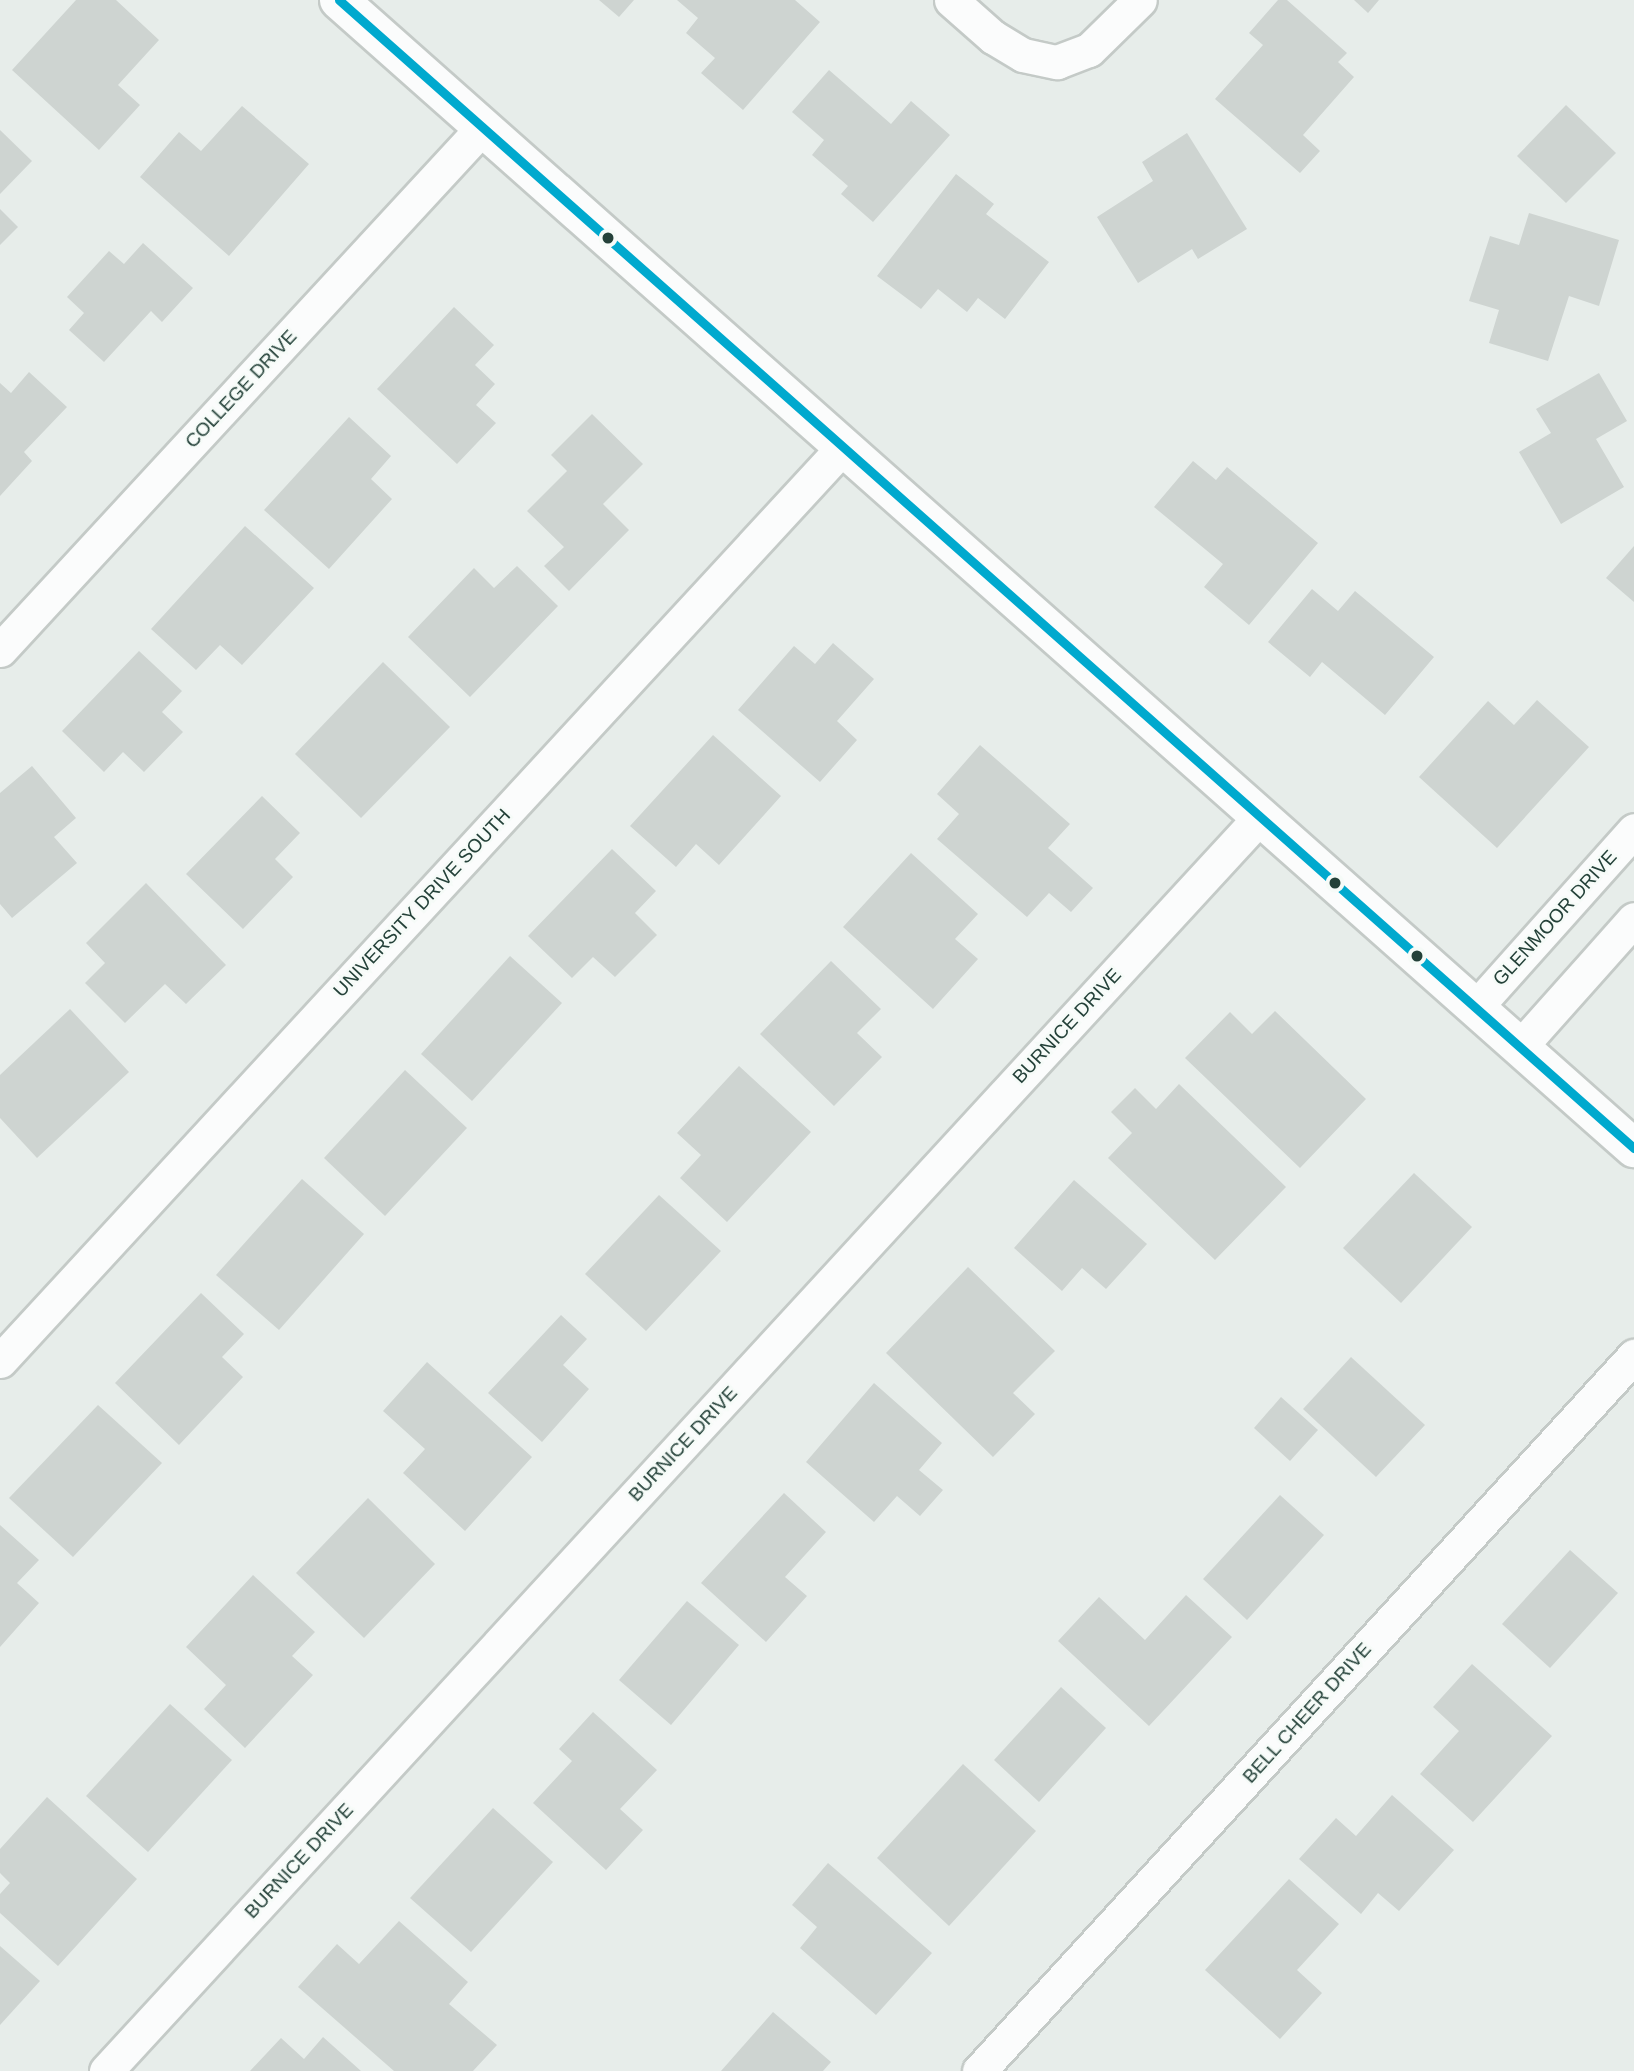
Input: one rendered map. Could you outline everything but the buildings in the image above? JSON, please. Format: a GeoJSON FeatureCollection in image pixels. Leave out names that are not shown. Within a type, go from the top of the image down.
{"type":"FeatureCollection","features":[{"type":"Feature","properties":{"kind":"main road"},"geometry":{"type":"LineString","coordinates":[[339,0],[1634,1148]]}},
{"type":"Feature","properties":{"kind":"street"},"geometry":{"type":"LineString","coordinates":[[951,0],[1003,43],[1023,55],[1057,62],[1089,50],[1140,0]]}},
{"type":"Feature","properties":{"kind":"street","name":"COLLEGE DRIVE"},"geometry":{"type":"LineString","coordinates":[[0,650],[482,128]]}},
{"type":"Feature","properties":{"kind":"street","name":"UNIVERSITY DRIVE SOUTH"},"geometry":{"type":"LineString","coordinates":[[0,1361],[11,1334],[844,446]]}},
{"type":"Feature","properties":{"kind":"street","name":"BURNICE DRIVE"},"geometry":{"type":"LineString","coordinates":[[106,2071],[1260,817]]}},
{"type":"Feature","properties":{"kind":"street","name":"GLENMOOR DRIVE"},"geometry":{"type":"LineString","coordinates":[[1476,1007],[1634,830]]}},
{"type":"Feature","properties":{"kind":"street"},"geometry":{"type":"LineString","coordinates":[[1520,1047],[1634,919]]}},
{"type":"Feature","properties":{"kind":"street","name":"BELL CHEER DRIVE"},"geometry":{"type":"LineString","coordinates":[[979,2071],[1634,1356]]}},
{"type":"Feature","properties":{"kind":"transit line"},"geometry":{"type":"LineString","coordinates":[[339,0],[1634,1148]]}}]}
